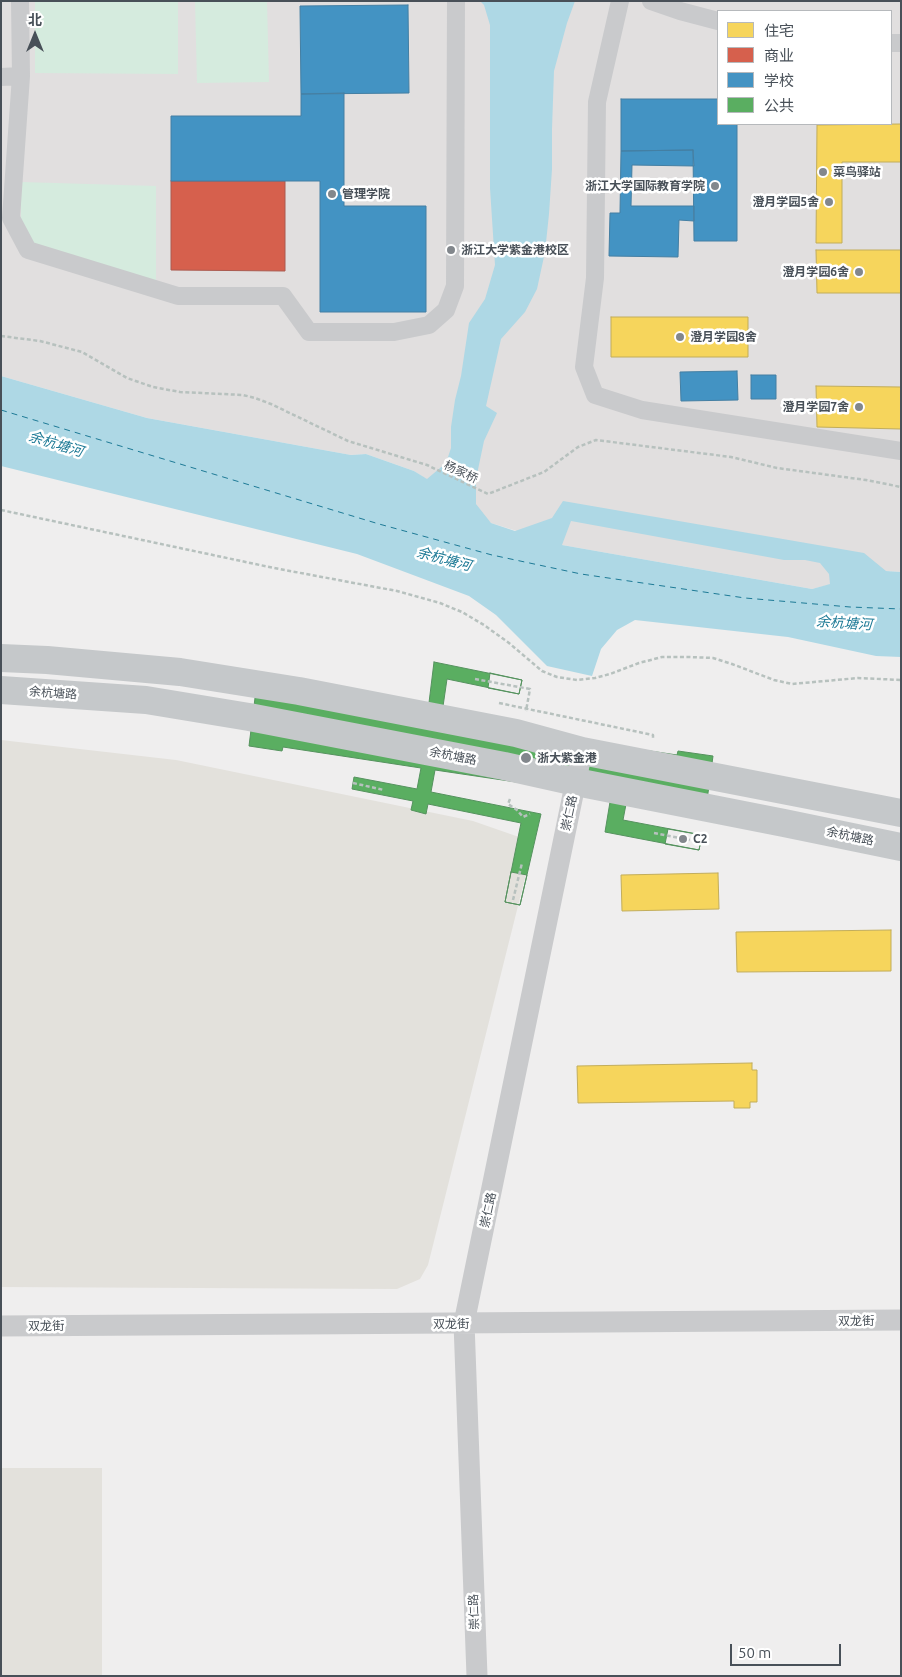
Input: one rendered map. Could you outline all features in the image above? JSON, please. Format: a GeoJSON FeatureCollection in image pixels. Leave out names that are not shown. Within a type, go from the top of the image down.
{"type":"FeatureCollection","features":[{"type":"Feature","properties":{"kind":"main road"},"geometry":{"type":"LineString","coordinates":[[1,658],[47,660],[189,674],[299,692],[516,733],[582,751],[901,812]]}},
{"type":"Feature","properties":{"kind":"main road","name":"余杭塘路"},"geometry":{"type":"LineString","coordinates":[[1,690],[146,700],[249,717],[504,766],[901,847]]}},
{"type":"Feature","properties":{"kind":"street"},"geometry":{"type":"LineString","coordinates":[[20,1],[21,76],[11,218],[28,250],[178,296],[283,296],[309,332],[394,332],[429,325],[446,310],[455,286],[456,1]]}},
{"type":"Feature","properties":{"kind":"street"},"geometry":{"type":"LineString","coordinates":[[620,1],[597,102],[595,278],[584,367],[595,395],[642,410],[901,451]]}},
{"type":"Feature","properties":{"kind":"street"},"geometry":{"type":"LineString","coordinates":[[651,1],[717,21]]}},
{"type":"Feature","properties":{"kind":"street"},"geometry":{"type":"LineString","coordinates":[[1,77],[21,76]]}},
{"type":"Feature","properties":{"kind":"street","name":"崇仁路"},"geometry":{"type":"LineString","coordinates":[[477,1676],[464,1324],[582,751]]}},
{"type":"Feature","properties":{"kind":"street","name":"双龙街"},"geometry":{"type":"LineString","coordinates":[[1,1326],[901,1320]]}},
{"type":"Feature","properties":{"kind":"path","name":"杨家桥"},"geometry":{"type":"LineString","coordinates":[[1,336],[40,341],[82,352],[127,378],[154,386],[180,392],[243,395],[255,398],[272,404],[348,441],[427,465],[488,494],[544,472],[578,447],[596,440],[732,457],[776,468],[866,480],[901,487]]}},
{"type":"Feature","properties":{"kind":"path"},"geometry":{"type":"LineString","coordinates":[[1,510],[274,568],[397,591],[440,603],[462,612],[484,625],[542,671],[557,677],[577,680],[594,678],[662,657],[689,657],[713,658],[774,680],[792,684],[858,678],[901,680]]}},
{"type":"Feature","properties":{"kind":"path"},"geometry":{"type":"LineString","coordinates":[[474,679],[530,689],[526,710]]}},
{"type":"Feature","properties":{"kind":"path"},"geometry":{"type":"LineString","coordinates":[[499,703],[653,735],[653,738]]}},
{"type":"Feature","properties":{"kind":"path"},"geometry":{"type":"LineString","coordinates":[[353,784],[384,790]]}},
{"type":"Feature","properties":{"kind":"path"},"geometry":{"type":"LineString","coordinates":[[510,799],[508,804],[523,817],[530,814]]}},
{"type":"Feature","properties":{"kind":"path"},"geometry":{"type":"LineString","coordinates":[[654,833],[700,842]]}},
{"type":"Feature","properties":{"kind":"path"},"geometry":{"type":"LineString","coordinates":[[513,900],[522,863]]}},
{"type":"Feature","properties":{"kind":"shaded area","name":"浙江大学紫金港校区"},"geometry":{"type":"Polygon","coordinates":[[[1,1],[901,1],[901,572],[886,571],[812,589],[562,545],[491,523],[414,471],[366,454],[351,455],[147,418],[1,376],[1,1]]]}},
{"type":"Feature","properties":{"kind":"shaded area"},"geometry":{"type":"Polygon","coordinates":[[[1,740],[176,760],[473,821],[519,837],[528,866],[428,1265],[420,1279],[397,1289],[1,1287],[1,740]]]}},
{"type":"Feature","properties":{"kind":"shaded area"},"geometry":{"type":"Polygon","coordinates":[[[1,1468],[102,1468],[102,1676],[1,1676],[1,1468]]]}},
{"type":"Feature","properties":{"kind":"green space"},"geometry":{"type":"Polygon","coordinates":[[[35,1],[178,1],[178,74],[35,73],[35,1]]]}},
{"type":"Feature","properties":{"kind":"green space"},"geometry":{"type":"Polygon","coordinates":[[[195,1],[267,1],[269,82],[197,83],[195,1]]]}},
{"type":"Feature","properties":{"kind":"green space"},"geometry":{"type":"Polygon","coordinates":[[[21,182],[156,186],[156,281],[36,245],[25,234],[21,221],[21,182]]]}},
{"type":"Feature","properties":{"kind":"water","name":"余杭塘河"},"geometry":{"type":"Polygon","coordinates":[[[480,1],[575,1],[554,71],[552,169],[545,252],[537,289],[525,312],[501,339],[486,406],[497,413],[484,441],[476,479],[476,504],[491,523],[515,531],[552,518],[563,501],[864,553],[886,571],[901,572],[901,657],[876,656],[788,637],[635,620],[617,630],[601,649],[592,676],[547,666],[496,615],[469,596],[357,554],[1,466],[1,376],[147,418],[351,455],[366,454],[414,471],[427,479],[446,463],[451,448],[451,427],[469,323],[485,299],[495,265],[490,188],[490,25],[484,5],[480,1]],[[571,521],[562,545],[812,589],[830,584],[829,574],[820,563],[805,560],[784,560],[571,521]]]}},
{"type":"Feature","properties":{"kind":"building: 住宅","name":"澄月学园5舍"},"geometry":{"type":"Polygon","coordinates":[[[901,124],[901,162],[842,162],[842,243],[816,243],[817,125],[901,124]]]}},
{"type":"Feature","properties":{"kind":"building: 住宅","name":"澄月学园6舍"},"geometry":{"type":"Polygon","coordinates":[[[816,250],[901,250],[901,293],[817,293],[816,250]]]}},
{"type":"Feature","properties":{"kind":"building: 住宅","name":"澄月学园8舍"},"geometry":{"type":"Polygon","coordinates":[[[611,317],[748,317],[748,357],[611,357],[611,317]]]}},
{"type":"Feature","properties":{"kind":"building: 住宅","name":"澄月学园7舍"},"geometry":{"type":"Polygon","coordinates":[[[816,386],[901,387],[901,429],[817,427],[816,386]]]}},
{"type":"Feature","properties":{"kind":"building: 住宅"},"geometry":{"type":"Polygon","coordinates":[[[718,873],[719,909],[622,911],[621,875],[718,873]]]}},
{"type":"Feature","properties":{"kind":"building: 住宅"},"geometry":{"type":"Polygon","coordinates":[[[891,930],[891,971],[737,972],[736,932],[891,930]]]}},
{"type":"Feature","properties":{"kind":"building: 住宅"},"geometry":{"type":"Polygon","coordinates":[[[752,1063],[752,1070],[757,1070],[757,1102],[750,1102],[750,1108],[734,1108],[734,1101],[578,1103],[577,1066],[752,1063]]]}},
{"type":"Feature","properties":{"kind":"building: 商业"},"geometry":{"type":"Polygon","coordinates":[[[171,181],[285,181],[285,271],[171,270],[171,181]]]}},
{"type":"Feature","properties":{"kind":"building: 学校"},"geometry":{"type":"Polygon","coordinates":[[[408,5],[409,93],[301,94],[300,6],[408,5]]]}},
{"type":"Feature","properties":{"kind":"building: 学校","name":"管理学院"},"geometry":{"type":"Polygon","coordinates":[[[344,93],[344,206],[426,206],[426,312],[320,312],[320,181],[171,181],[171,116],[301,116],[301,94],[344,93]]]}},
{"type":"Feature","properties":{"kind":"building: 学校","name":"浙江大学国际教育学院"},"geometry":{"type":"Polygon","coordinates":[[[621,99],[717,99],[717,125],[737,125],[737,241],[694,241],[693,150],[621,151],[621,99]]]}},
{"type":"Feature","properties":{"kind":"building: 学校"},"geometry":{"type":"Polygon","coordinates":[[[693,150],[694,166],[632,165],[631,206],[694,206],[694,221],[679,220],[678,257],[609,256],[610,213],[620,213],[621,151],[693,150]]]}},
{"type":"Feature","properties":{"kind":"building: 学校"},"geometry":{"type":"Polygon","coordinates":[[[737,371],[738,400],[681,401],[680,372],[737,371]]]}},
{"type":"Feature","properties":{"kind":"building: 学校"},"geometry":{"type":"Polygon","coordinates":[[[751,375],[776,375],[776,399],[751,399],[751,375]]]}},
{"type":"Feature","properties":{"kind":"building: 公共","name":"浙大紫金港"},"geometry":{"type":"Polygon","coordinates":[[[434,662],[522,680],[519,694],[447,679],[441,720],[677,755],[678,751],[713,756],[705,815],[627,799],[623,820],[702,835],[699,850],[605,832],[611,796],[435,770],[431,792],[541,814],[520,905],[505,902],[521,823],[428,804],[426,814],[411,810],[413,801],[352,789],[354,777],[417,789],[421,768],[283,747],[282,751],[249,746],[256,690],[427,719],[434,662]]]}},
{"type":"Feature","properties":{"kind":"building: 公共"},"geometry":{"type":"Polygon","coordinates":[[[490,673],[522,680],[519,694],[488,688],[490,673]]]}},
{"type":"Feature","properties":{"kind":"building: 公共","name":"C2"},"geometry":{"type":"Polygon","coordinates":[[[668,829],[702,835],[699,850],[665,844],[668,829]]]}},
{"type":"Feature","properties":{"kind":"building: 公共"},"geometry":{"type":"Polygon","coordinates":[[[511,872],[527,875],[520,905],[505,902],[511,872]]]}},
{"type":"Feature","properties":{"kind":"ferry route"},"geometry":{"type":"LineString","coordinates":[[1,410],[379,524],[492,555],[581,574],[745,598],[850,607],[901,609]]}},
{"type":"Feature","properties":{"kind":"place","name":"菜鸟驿站"},"geometry":{"type":"Point","coordinates":[823,172]}},
{"type":"Feature","properties":{"kind":"place","name":"浙江大学国际教育学院"},"geometry":{"type":"Point","coordinates":[715,186]}},
{"type":"Feature","properties":{"kind":"place","name":"管理学院"},"geometry":{"type":"Point","coordinates":[332,194]}},
{"type":"Feature","properties":{"kind":"place","name":"澄月学园5舍"},"geometry":{"type":"Point","coordinates":[829,202]}},
{"type":"Feature","properties":{"kind":"place","name":"浙江大学紫金港校区"},"geometry":{"type":"Point","coordinates":[451,250]}},
{"type":"Feature","properties":{"kind":"place","name":"澄月学园6舍"},"geometry":{"type":"Point","coordinates":[859,272]}},
{"type":"Feature","properties":{"kind":"place","name":"澄月学园8舍"},"geometry":{"type":"Point","coordinates":[680,337]}},
{"type":"Feature","properties":{"kind":"place","name":"澄月学园7舍"},"geometry":{"type":"Point","coordinates":[859,407]}},
{"type":"Feature","properties":{"kind":"place","name":"浙大紫金港"},"geometry":{"type":"Point","coordinates":[526,758]}},
{"type":"Feature","properties":{"kind":"place","name":"C2"},"geometry":{"type":"Point","coordinates":[683,839]}}]}
